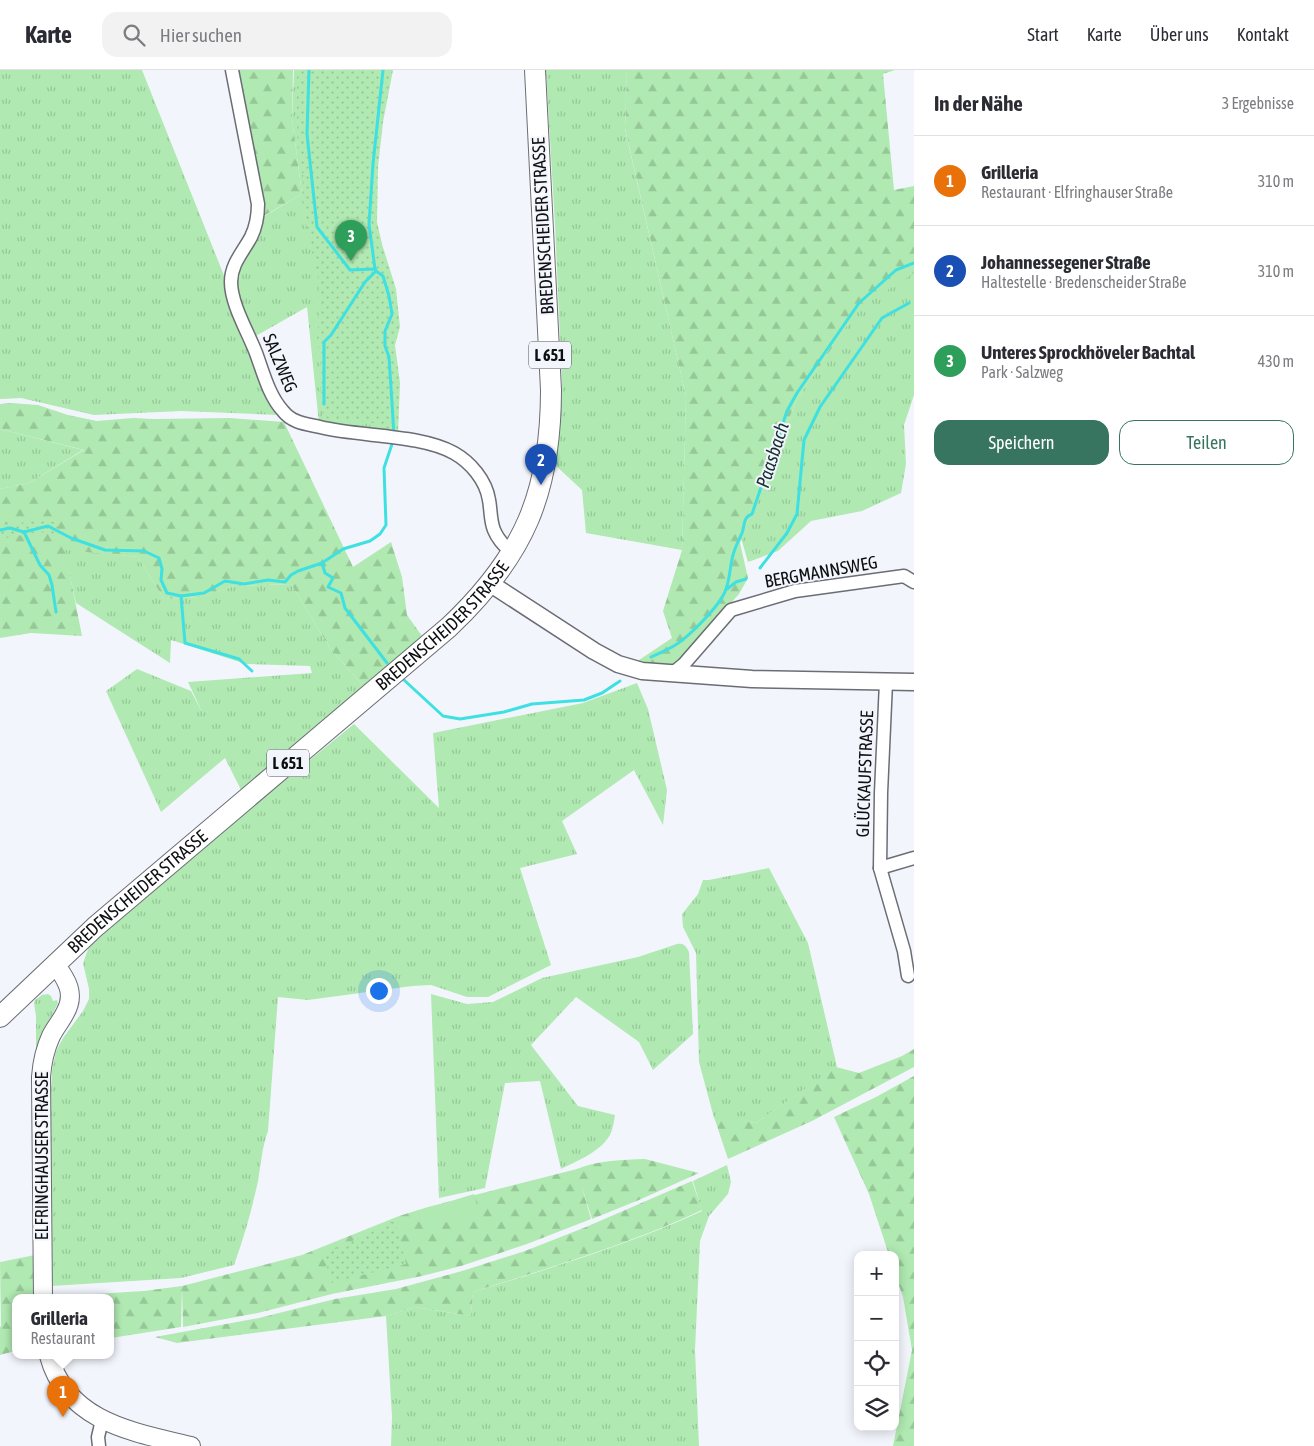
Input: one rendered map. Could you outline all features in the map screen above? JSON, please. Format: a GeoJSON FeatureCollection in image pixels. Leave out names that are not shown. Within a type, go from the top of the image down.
{"type":"FeatureCollection","features":[{"type":"Feature","properties":{"kind":"main road","name":"BREDENSCHEIDER STRASSE"},"geometry":{"type":"LineString","coordinates":[[0,1017],[101,921],[448,627],[491,584],[512,553],[534,509],[541,485],[549,441],[551,415],[535,70]]}},
{"type":"Feature","properties":{"kind":"main road","name":"ELFRINGHAUSER STRASSE"},"geometry":{"type":"LineString","coordinates":[[43,1294],[41,1077],[47,1046],[56,1027],[66,1013],[70,1003],[71,992],[67,981],[55,964]]}},
{"type":"Feature","properties":{"kind":"main road"},"geometry":{"type":"LineString","coordinates":[[50,1359],[56,1375],[66,1391],[79,1404],[102,1420],[140,1434],[191,1446]]}},
{"type":"Feature","properties":{"kind":"street","name":"SALZWEG"},"geometry":{"type":"LineString","coordinates":[[232,70],[258,204],[258,215],[252,235],[236,261],[233,270],[232,287],[238,310],[281,410],[297,422],[336,432],[402,438],[438,446],[454,453],[469,464],[479,476],[487,492],[494,530],[500,542],[512,553]]}},
{"type":"Feature","properties":{"kind":"street","name":"BERGMANNSWEG"},"geometry":{"type":"LineString","coordinates":[[673,673],[684,664],[731,610],[795,591],[832,585],[904,576],[914,582]]}},
{"type":"Feature","properties":{"kind":"street"},"geometry":{"type":"LineString","coordinates":[[491,584],[612,661],[647,672],[752,679],[914,682]]}},
{"type":"Feature","properties":{"kind":"street","name":"GLÜCKAUFSTRASSE"},"geometry":{"type":"LineString","coordinates":[[886,682],[880,868],[904,951],[908,976]]}},
{"type":"Feature","properties":{"kind":"street"},"geometry":{"type":"LineString","coordinates":[[880,868],[914,858]]}},
{"type":"Feature","properties":{"kind":"street"},"geometry":{"type":"LineString","coordinates":[[99,1446],[98,1437],[102,1420]]}},
{"type":"Feature","properties":{"kind":"green space"},"geometry":{"type":"Polygon","coordinates":[[[0,70],[142,70],[225,278],[232,314],[267,397],[279,415],[181,411],[94,415],[21,398],[0,399],[0,70]]]}},
{"type":"Feature","properties":{"kind":"green space"},"geometry":{"type":"Polygon","coordinates":[[[236,70],[293,70],[292,119],[302,194],[262,217],[236,70]]]}},
{"type":"Feature","properties":{"kind":"green space"},"geometry":{"type":"Polygon","coordinates":[[[294,70],[385,70],[370,187],[393,310],[391,434],[319,424],[307,307],[254,337],[239,298],[239,269],[263,217],[302,194],[292,119],[294,70]]]}},
{"type":"Feature","properties":{"kind":"green space"},"geometry":{"type":"Polygon","coordinates":[[[297,70],[393,70],[383,122],[378,167],[377,222],[396,289],[400,327],[395,345],[400,383],[398,434],[374,423],[323,418],[320,379],[321,359],[317,342],[318,278],[305,221],[302,198],[303,175],[298,155],[297,70]]]}},
{"type":"Feature","properties":{"kind":"green space"},"geometry":{"type":"Polygon","coordinates":[[[546,70],[627,70],[625,129],[686,396],[682,550],[586,533],[582,490],[554,464],[562,383],[546,70]]]}},
{"type":"Feature","properties":{"kind":"green space"},"geometry":{"type":"Polygon","coordinates":[[[627,70],[895,70],[883,74],[894,190],[914,186],[914,273],[859,308],[796,401],[740,543],[748,578],[739,594],[673,667],[636,662],[672,638],[663,611],[682,550],[686,396],[625,128],[627,70]]]}},
{"type":"Feature","properties":{"kind":"green space"},"geometry":{"type":"Polygon","coordinates":[[[914,272],[914,395],[904,425],[906,464],[901,493],[862,511],[811,521],[778,551],[748,562],[741,538],[796,401],[859,307],[914,272]]]}},
{"type":"Feature","properties":{"kind":"green space"},"geometry":{"type":"Polygon","coordinates":[[[0,404],[38,405],[68,415],[97,421],[133,418],[230,418],[284,422],[353,567],[391,542],[402,577],[407,615],[422,636],[364,687],[330,648],[291,584],[234,586],[201,597],[164,599],[138,557],[65,550],[82,636],[31,633],[0,638],[0,489],[29,483],[84,450],[0,429],[0,404]]]}},
{"type":"Feature","properties":{"kind":"green space"},"geometry":{"type":"Polygon","coordinates":[[[0,429],[83,450],[29,483],[0,489],[0,429]]]}},
{"type":"Feature","properties":{"kind":"green space"},"geometry":{"type":"Polygon","coordinates":[[[37,521],[58,522],[58,534],[39,532],[0,539],[0,525],[37,521]]]}},
{"type":"Feature","properties":{"kind":"green space"},"geometry":{"type":"Polygon","coordinates":[[[64,549],[138,557],[164,599],[200,597],[234,586],[291,584],[330,648],[364,687],[242,792],[225,758],[161,812],[106,691],[137,669],[191,691],[203,714],[188,682],[312,673],[310,666],[246,664],[171,640],[170,663],[76,603],[64,549]]]}},
{"type":"Feature","properties":{"kind":"green space"},"geometry":{"type":"Polygon","coordinates":[[[637,683],[648,709],[667,790],[663,825],[634,770],[562,821],[577,854],[520,868],[551,965],[488,997],[467,997],[431,985],[308,1000],[278,997],[268,1131],[253,1202],[234,1265],[181,1278],[51,1286],[50,1112],[52,1070],[56,1051],[89,999],[89,989],[83,963],[89,947],[226,828],[354,724],[439,808],[433,733],[583,703],[637,683]]]}},
{"type":"Feature","properties":{"kind":"green space"},"geometry":{"type":"Polygon","coordinates":[[[769,868],[808,943],[837,1067],[756,1123],[714,1118],[699,1062],[696,953],[683,927],[682,914],[698,894],[703,880],[769,868]]]}},
{"type":"Feature","properties":{"kind":"green space"},"geometry":{"type":"Polygon","coordinates":[[[677,944],[684,945],[689,952],[693,1034],[653,1070],[639,1042],[576,997],[531,1045],[578,1106],[615,1115],[611,1133],[606,1141],[588,1155],[561,1169],[540,1081],[505,1083],[485,1188],[439,1198],[431,994],[467,1004],[493,1002],[542,978],[638,957],[677,944]]]}},
{"type":"Feature","properties":{"kind":"green space"},"geometry":{"type":"Polygon","coordinates":[[[48,994],[53,1001],[57,1000],[58,1003],[44,1031],[36,1056],[36,1016],[34,1003],[42,995],[48,994]]]}},
{"type":"Feature","properties":{"kind":"green space"},"geometry":{"type":"Polygon","coordinates":[[[914,1049],[914,1067],[812,1121],[728,1159],[714,1117],[756,1123],[836,1067],[859,1073],[902,1056],[914,1049]]]}},
{"type":"Feature","properties":{"kind":"green space"},"geometry":{"type":"Polygon","coordinates":[[[914,1076],[914,1446],[893,1446],[896,1431],[899,1431],[899,1416],[912,1350],[903,1297],[899,1286],[899,1251],[888,1251],[869,1194],[834,1117],[914,1076]]]}},
{"type":"Feature","properties":{"kind":"green space"},"geometry":{"type":"Polygon","coordinates":[[[645,1159],[699,1173],[592,1219],[581,1184],[591,1219],[527,1244],[461,1266],[332,1294],[258,1313],[183,1327],[182,1287],[181,1327],[114,1338],[114,1294],[95,1294],[182,1286],[302,1255],[399,1216],[428,1207],[611,1161],[645,1159]]]}},
{"type":"Feature","properties":{"kind":"green space"},"geometry":{"type":"Polygon","coordinates":[[[727,1165],[731,1182],[728,1194],[709,1216],[700,1241],[695,1350],[699,1446],[391,1446],[392,1417],[386,1316],[415,1307],[471,1316],[473,1292],[618,1245],[702,1211],[693,1181],[727,1165]]]}},
{"type":"Feature","properties":{"kind":"green space"},"geometry":{"type":"Polygon","coordinates":[[[692,1181],[702,1210],[618,1245],[473,1292],[471,1316],[415,1307],[386,1316],[177,1343],[155,1337],[259,1318],[335,1299],[396,1289],[462,1271],[525,1251],[692,1181]]]}},
{"type":"Feature","properties":{"kind":"green space"},"geometry":{"type":"Polygon","coordinates":[[[474,1194],[479,1213],[427,1228],[422,1210],[474,1194]]]}},
{"type":"Feature","properties":{"kind":"green space"},"geometry":{"type":"Polygon","coordinates":[[[395,1221],[406,1264],[331,1283],[324,1254],[395,1221]]]}},
{"type":"Feature","properties":{"kind":"green space"},"geometry":{"type":"Polygon","coordinates":[[[35,1255],[34,1294],[12,1294],[12,1352],[0,1355],[1,1326],[0,1262],[35,1255]]]}},
{"type":"Feature","properties":{"kind":"waterway"},"geometry":{"type":"LineString","coordinates":[[383,70],[369,224],[375,269],[383,276],[392,314],[385,331],[385,346],[389,357],[394,435]]}},
{"type":"Feature","properties":{"kind":"waterway"},"geometry":{"type":"LineString","coordinates":[[309,71],[307,134],[317,227],[350,270],[375,269]]}},
{"type":"Feature","properties":{"kind":"waterway","name":"Paasbach"},"geometry":{"type":"LineString","coordinates":[[651,657],[672,647],[686,637],[718,604],[727,585],[732,559],[745,522],[747,517],[752,514],[787,411],[797,393],[859,303],[896,270],[914,263]]}},
{"type":"Feature","properties":{"kind":"waterway"},"geometry":{"type":"LineString","coordinates":[[324,404],[324,342],[331,335],[365,282],[376,271]]}},
{"type":"Feature","properties":{"kind":"waterway"},"geometry":{"type":"LineString","coordinates":[[760,568],[787,533],[797,514],[804,440],[820,407],[882,318],[909,303]]}},
{"type":"Feature","properties":{"kind":"waterway"},"geometry":{"type":"LineString","coordinates":[[0,530],[10,528],[24,532],[48,526],[71,538],[105,550],[144,551],[159,558],[162,569],[161,580],[167,593],[181,596],[204,593],[225,581],[244,584],[268,580],[285,582],[298,571],[322,563],[343,549],[370,541],[380,534],[386,525],[384,468],[393,441]]}},
{"type":"Feature","properties":{"kind":"waterway"},"geometry":{"type":"LineString","coordinates":[[24,532],[40,565],[49,575],[56,612]]}},
{"type":"Feature","properties":{"kind":"waterway","name":"Paasbach"},"geometry":{"type":"LineString","coordinates":[[322,563],[325,573],[333,578],[328,587],[341,593],[345,608],[387,663]]}},
{"type":"Feature","properties":{"kind":"waterway"},"geometry":{"type":"LineString","coordinates":[[727,589],[736,582],[746,579]]}},
{"type":"Feature","properties":{"kind":"waterway"},"geometry":{"type":"LineString","coordinates":[[181,596],[185,643],[239,659],[252,671]]}},
{"type":"Feature","properties":{"kind":"waterway","name":"Paasbach"},"geometry":{"type":"LineString","coordinates":[[404,680],[443,716],[460,719],[504,712],[532,704],[584,700],[602,693],[620,681]]}},
{"type":"Feature","properties":{"kind":"place","name":"Unteres Sprockhöveler Bachtal"},"geometry":{"type":"Point","coordinates":[351,261]}},
{"type":"Feature","properties":{"kind":"place","name":"Johannessegener Straße"},"geometry":{"type":"Point","coordinates":[541,485]}},
{"type":"Feature","properties":{"kind":"place","name":"Grilleria"},"geometry":{"type":"Point","coordinates":[63,1417]}}]}
